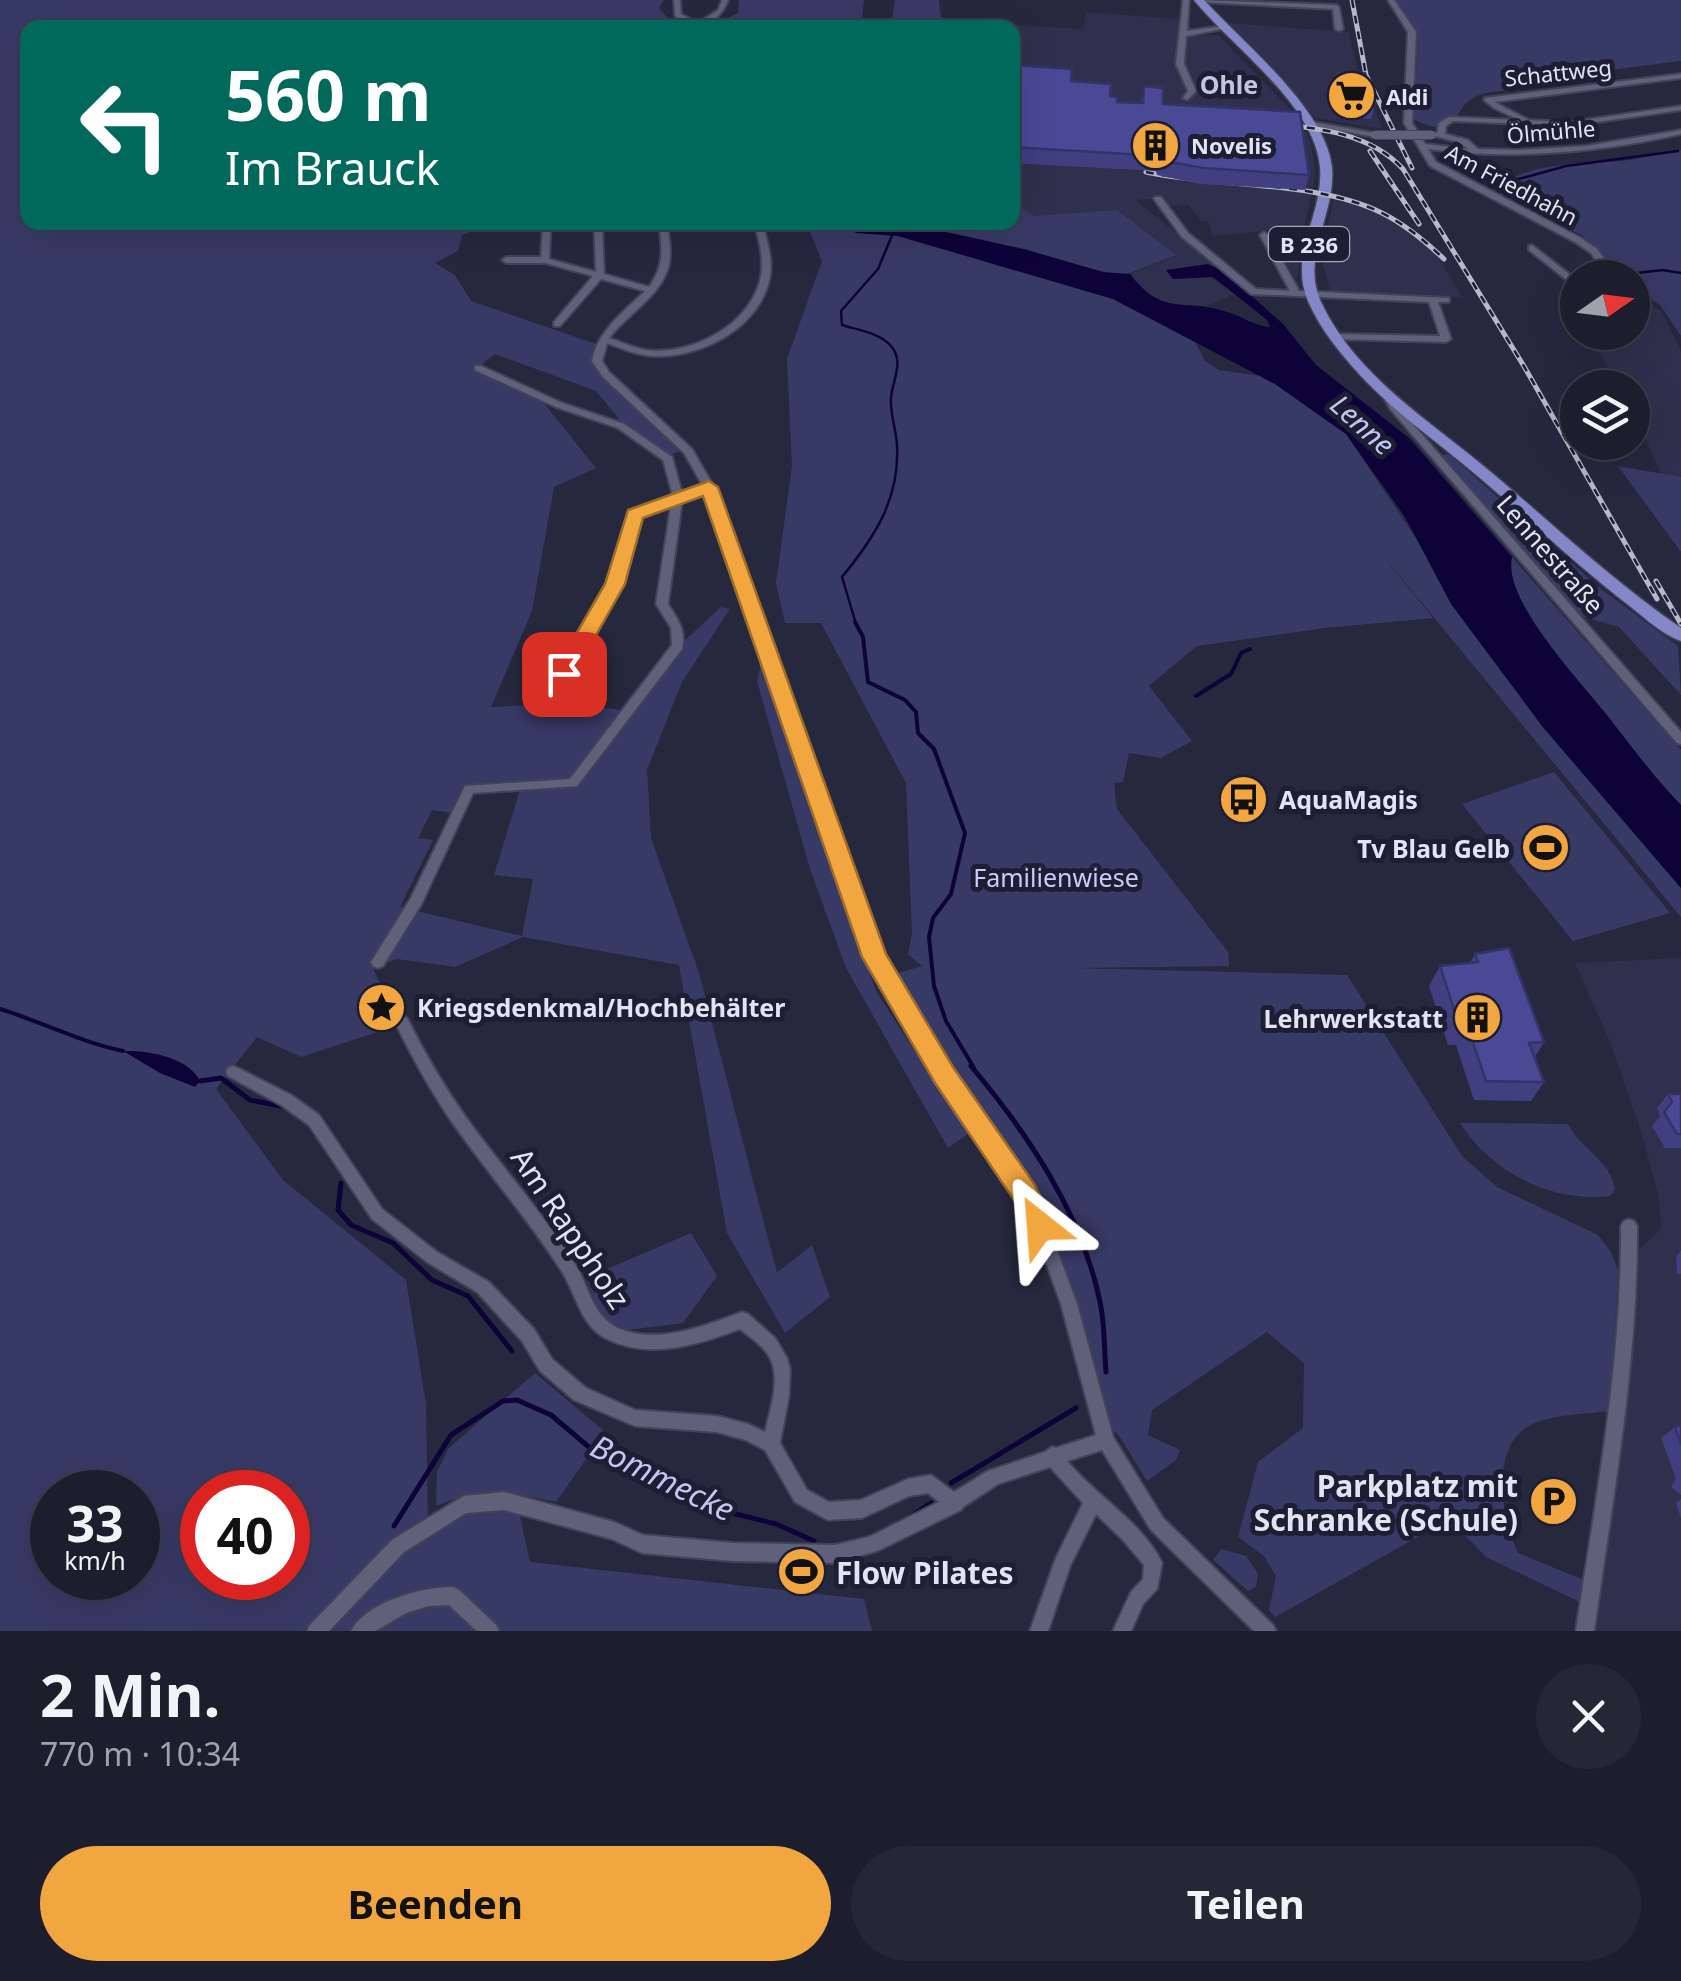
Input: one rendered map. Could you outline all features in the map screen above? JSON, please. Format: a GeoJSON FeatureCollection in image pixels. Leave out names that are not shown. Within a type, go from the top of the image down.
{"type":"FeatureCollection","features":[{"type":"Feature","properties":{"kind":"main road","name":"Lennestraße"},"geometry":{"type":"LineString","coordinates":[[1200,0],[1309,124],[1326,164],[1324,194],[1309,244],[1308,274],[1313,297],[1336,337],[1393,398],[1586,566],[1677,633]]}},
{"type":"Feature","properties":{"kind":"street"},"geometry":{"type":"LineString","coordinates":[[677,0],[677,14],[686,20]]}},
{"type":"Feature","properties":{"kind":"street"},"geometry":{"type":"LineString","coordinates":[[706,20],[721,11],[725,0]]}},
{"type":"Feature","properties":{"kind":"street"},"geometry":{"type":"LineString","coordinates":[[1186,0],[1180,64],[1192,92],[1187,98]]}},
{"type":"Feature","properties":{"kind":"street"},"geometry":{"type":"LineString","coordinates":[[1200,0],[1336,6],[1339,29]]}},
{"type":"Feature","properties":{"kind":"street","name":"Am Friedhahn"},"geometry":{"type":"LineString","coordinates":[[1391,0],[1412,32],[1408,123],[1433,164],[1578,240],[1600,260]]}},
{"type":"Feature","properties":{"kind":"street"},"geometry":{"type":"LineString","coordinates":[[1184,34],[1223,28]]}},
{"type":"Feature","properties":{"kind":"street","name":"Schattweg"},"geometry":{"type":"LineString","coordinates":[[1530,124],[1488,100],[1681,76]]}},
{"type":"Feature","properties":{"kind":"street"},"geometry":{"type":"LineString","coordinates":[[1436,135],[1442,124],[1452,119],[1530,124],[1596,122],[1681,108]]}},
{"type":"Feature","properties":{"kind":"street"},"geometry":{"type":"LineString","coordinates":[[1309,124],[1375,135],[1436,135],[1473,146],[1477,154]]}},
{"type":"Feature","properties":{"kind":"street","name":"Ölmühle"},"geometry":{"type":"LineString","coordinates":[[1423,146],[1477,154],[1632,141],[1681,132]]}},
{"type":"Feature","properties":{"kind":"street"},"geometry":{"type":"LineString","coordinates":[[1158,198],[1185,235],[1254,292],[1446,300]]}},
{"type":"Feature","properties":{"kind":"street"},"geometry":{"type":"LineString","coordinates":[[546,260],[547,230]]}},
{"type":"Feature","properties":{"kind":"street"},"geometry":{"type":"LineString","coordinates":[[557,324],[600,274],[598,230]]}},
{"type":"Feature","properties":{"kind":"street"},"geometry":{"type":"LineString","coordinates":[[664,230],[663,270],[652,290],[604,340],[598,361],[605,374],[688,451],[709,487],[874,957],[944,1075],[1025,1194],[1068,1304],[1106,1440],[1158,1524],[1267,1631]]}},
{"type":"Feature","properties":{"kind":"street"},"geometry":{"type":"LineString","coordinates":[[604,340],[644,352],[674,352],[716,338],[740,322],[756,302],[765,278],[766,250],[760,230]]}},
{"type":"Feature","properties":{"kind":"street"},"geometry":{"type":"LineString","coordinates":[[1264,235],[1296,293]]}},
{"type":"Feature","properties":{"kind":"street","name":"Am Friedhahn"},"geometry":{"type":"LineString","coordinates":[[1532,248],[1560,271]]}},
{"type":"Feature","properties":{"kind":"street"},"geometry":{"type":"LineString","coordinates":[[506,260],[546,260],[652,290]]}},
{"type":"Feature","properties":{"kind":"street"},"geometry":{"type":"LineString","coordinates":[[1336,337],[1446,339],[1432,299]]}},
{"type":"Feature","properties":{"kind":"street"},"geometry":{"type":"LineString","coordinates":[[378,962],[416,901],[470,790],[573,783],[678,646],[677,628],[662,604],[678,496],[668,459],[621,426],[559,405],[478,368]]}},
{"type":"Feature","properties":{"kind":"street","name":"Lennestraße"},"geometry":{"type":"LineString","coordinates":[[1393,398],[1390,402],[1394,408],[1681,740]]}},
{"type":"Feature","properties":{"kind":"street"},"geometry":{"type":"LineString","coordinates":[[548,697],[554,697],[573,652],[615,584],[635,515],[709,487]]}},
{"type":"Feature","properties":{"kind":"street","name":"Am Rappholz"},"geometry":{"type":"LineString","coordinates":[[402,1022],[436,1090],[556,1248],[600,1326],[627,1340],[653,1342],[674,1340],[742,1320],[772,1347],[779,1358],[781,1376],[772,1444]]}},
{"type":"Feature","properties":{"kind":"street"},"geometry":{"type":"LineString","coordinates":[[233,1072],[314,1120],[377,1214],[432,1258],[482,1288],[528,1336],[546,1365],[580,1394],[635,1418],[717,1424],[748,1432],[772,1444],[801,1496],[828,1512],[862,1509],[908,1488],[932,1484],[954,1503]]}},
{"type":"Feature","properties":{"kind":"street"},"geometry":{"type":"LineString","coordinates":[[1585,1631],[1614,1462],[1630,1266],[1629,1226]]}},
{"type":"Feature","properties":{"kind":"street"},"geometry":{"type":"LineString","coordinates":[[316,1631],[398,1546],[464,1505],[504,1500],[642,1544],[835,1554],[871,1545],[954,1503],[992,1474],[1106,1440]]}},
{"type":"Feature","properties":{"kind":"street"},"geometry":{"type":"LineString","coordinates":[[1052,1455],[1068,1478],[1126,1529],[1153,1563],[1152,1583],[1137,1598],[1122,1631]]}},
{"type":"Feature","properties":{"kind":"street"},"geometry":{"type":"LineString","coordinates":[[1039,1631],[1050,1587],[1072,1536],[1094,1501]]}},
{"type":"Feature","properties":{"kind":"street"},"geometry":{"type":"LineString","coordinates":[[360,1631],[425,1594],[453,1596],[490,1631]]}},
{"type":"Feature","properties":{"kind":"shaded area"},"geometry":{"type":"Polygon","coordinates":[[[1086,12],[1178,19],[1179,36],[1218,35],[1294,113],[1310,141],[1316,172],[1299,251],[1298,277],[1295,278],[1268,231],[1213,236],[1208,221],[1201,221],[1189,205],[1167,206],[1161,198],[1135,200],[1218,266],[1207,275],[1236,294],[1206,306],[1165,304],[1139,290],[1130,274],[1175,256],[1065,216],[1035,216],[1020,207],[1020,26],[1083,29],[1086,12]]]}},
{"type":"Feature","properties":{"kind":"shaded area"},"geometry":{"type":"Polygon","coordinates":[[[1227,23],[1349,32],[1357,67],[1383,129],[1316,118],[1227,23]]]}},
{"type":"Feature","properties":{"kind":"shaded area"},"geometry":{"type":"Polygon","coordinates":[[[1334,198],[1371,207],[1411,228],[1433,248],[1462,297],[1331,294],[1321,256],[1334,198]]]}},
{"type":"Feature","properties":{"kind":"shaded area"},"geometry":{"type":"Polygon","coordinates":[[[1650,304],[1661,311],[1681,351],[1681,477],[1661,474],[1650,449],[1650,370],[1610,370],[1598,350],[1650,350],[1650,304]]]}},
{"type":"Feature","properties":{"kind":"shaded area"},"geometry":{"type":"Polygon","coordinates":[[[1681,958],[1681,1631],[1591,1631],[1611,1411],[1618,1270],[1661,1229],[1659,1197],[1640,1128],[1610,1042],[1575,963],[1681,958]]]}},
{"type":"Feature","properties":{"kind":"green space"},"geometry":{"type":"Polygon","coordinates":[[[0,0],[664,0],[659,8],[670,20],[20,20],[20,230],[476,230],[462,235],[458,251],[435,263],[455,275],[471,301],[596,344],[594,362],[682,450],[669,456],[624,425],[596,391],[495,354],[476,369],[543,402],[596,468],[554,487],[532,611],[491,707],[567,703],[621,710],[570,778],[464,785],[454,813],[432,810],[418,838],[433,840],[400,907],[522,936],[533,879],[494,875],[520,790],[573,788],[578,784],[681,644],[721,607],[730,609],[682,682],[647,770],[651,838],[699,973],[777,1273],[812,1245],[830,1297],[785,1333],[727,1233],[679,965],[523,937],[455,967],[397,959],[373,968],[399,1025],[301,1057],[257,1037],[216,1089],[283,1180],[406,1280],[426,1404],[428,1531],[472,1511],[507,1509],[519,1512],[530,1562],[864,1599],[872,1631],[0,1631],[0,0]]]}},
{"type":"Feature","properties":{"kind":"green space"},"geometry":{"type":"Polygon","coordinates":[[[739,0],[864,0],[862,20],[723,20],[738,13],[739,0]]]}},
{"type":"Feature","properties":{"kind":"green space"},"geometry":{"type":"Polygon","coordinates":[[[895,0],[939,0],[941,17],[947,20],[892,20],[895,0]]]}},
{"type":"Feature","properties":{"kind":"green space"},"geometry":{"type":"Polygon","coordinates":[[[1394,0],[1681,0],[1681,61],[1609,70],[1604,66],[1526,73],[1511,84],[1513,90],[1473,98],[1452,123],[1439,128],[1413,119],[1417,63],[1414,32],[1394,0]]]}},
{"type":"Feature","properties":{"kind":"green space"},"geometry":{"type":"Polygon","coordinates":[[[1681,150],[1681,336],[1660,305],[1650,298],[1650,260],[1602,260],[1580,238],[1493,190],[1534,170],[1681,150]]]}},
{"type":"Feature","properties":{"kind":"green space"},"geometry":{"type":"Polygon","coordinates":[[[1020,207],[1035,216],[1117,210],[1176,255],[1122,276],[934,230],[1020,230],[1020,207]]]}},
{"type":"Feature","properties":{"kind":"green space","name":"Familienwiese"},"geometry":{"type":"Polygon","coordinates":[[[809,230],[852,230],[898,236],[1113,299],[1195,342],[1205,361],[1219,370],[1260,376],[1346,434],[1542,726],[1681,888],[1681,917],[1365,534],[1433,618],[1197,646],[1149,686],[1192,741],[1161,758],[1129,753],[1123,782],[1114,783],[1117,809],[1228,952],[1229,966],[1074,968],[1347,975],[1462,1156],[1497,1187],[1598,1235],[1618,1270],[1611,1411],[1561,1416],[1533,1424],[1509,1448],[1503,1483],[1507,1521],[1518,1553],[1591,1583],[1582,1603],[1486,1557],[1450,1519],[1275,1617],[1269,1610],[1276,1576],[1264,1556],[1238,1537],[1258,1462],[1303,1428],[1304,1363],[1267,1332],[1152,1410],[1148,1435],[1180,1450],[1176,1460],[1147,1481],[1120,1437],[1096,1414],[1040,1226],[895,974],[922,966],[908,954],[912,933],[906,783],[821,623],[785,623],[776,583],[792,466],[787,359],[822,261],[809,230]]]}},
{"type":"Feature","properties":{"kind":"green space"},"geometry":{"type":"Polygon","coordinates":[[[1449,454],[1601,589],[1678,646],[1681,695],[1619,627],[1574,614],[1439,455],[1449,454]]]}},
{"type":"Feature","properties":{"kind":"green space"},"geometry":{"type":"Polygon","coordinates":[[[1618,466],[1681,477],[1681,552],[1618,466]]]}},
{"type":"Feature","properties":{"kind":"green space"},"geometry":{"type":"Polygon","coordinates":[[[1512,557],[1681,750],[1681,805],[1530,617],[1512,574],[1512,557]]]}},
{"type":"Feature","properties":{"kind":"green space"},"geometry":{"type":"Polygon","coordinates":[[[761,663],[876,991],[968,1134],[948,1148],[846,968],[810,869],[757,681],[761,663]]]}},
{"type":"Feature","properties":{"kind":"green space","name":"Tv Blau Gelb"},"geometry":{"type":"Polygon","coordinates":[[[1554,772],[1670,913],[1573,941],[1462,804],[1554,772]]]}},
{"type":"Feature","properties":{"kind":"green space"},"geometry":{"type":"Polygon","coordinates":[[[1460,1123],[1568,1124],[1608,1171],[1615,1190],[1610,1196],[1588,1197],[1545,1189],[1524,1180],[1488,1156],[1460,1123]]]}},
{"type":"Feature","properties":{"kind":"green space"},"geometry":{"type":"Polygon","coordinates":[[[691,1233],[717,1276],[683,1323],[627,1330],[601,1317],[586,1278],[691,1233]]]}},
{"type":"Feature","properties":{"kind":"green space"},"geometry":{"type":"Polygon","coordinates":[[[535,1373],[605,1432],[556,1502],[496,1493],[436,1506],[437,1472],[449,1448],[535,1373]]]}},
{"type":"Feature","properties":{"kind":"green space"},"geometry":{"type":"Polygon","coordinates":[[[1221,1549],[1246,1556],[1258,1574],[1256,1587],[1248,1591],[1213,1560],[1221,1549]]]}},
{"type":"Feature","properties":{"kind":"water","name":"Lenne"},"geometry":{"type":"Polygon","coordinates":[[[852,230],[937,230],[1024,249],[1103,272],[1130,274],[1162,301],[1208,307],[1270,327],[1267,320],[1213,277],[1173,279],[1166,270],[1208,264],[1225,272],[1283,324],[1316,365],[1409,438],[1512,557],[1512,575],[1530,617],[1681,805],[1681,888],[1542,726],[1451,604],[1405,517],[1346,434],[1275,384],[1113,299],[898,236],[852,230]]]}},
{"type":"Feature","properties":{"kind":"water"},"geometry":{"type":"Polygon","coordinates":[[[123,1051],[177,1061],[200,1081],[195,1087],[160,1073],[123,1051]]]}},
{"type":"Feature","properties":{"kind":"building","name":"Novelis"},"geometry":{"type":"Polygon","coordinates":[[[1020,66],[1072,69],[1071,81],[1111,84],[1110,96],[1117,97],[1117,102],[1143,103],[1144,86],[1163,88],[1163,104],[1300,112],[1309,175],[1203,168],[1159,160],[1159,156],[1020,147],[1020,66]]]}},
{"type":"Feature","properties":{"kind":"building"},"geometry":{"type":"Polygon","coordinates":[[[1337,73],[1365,73],[1375,104],[1343,101],[1337,73]]]}},
{"type":"Feature","properties":{"kind":"building","name":"Lehrwerkstatt"},"geometry":{"type":"Polygon","coordinates":[[[1509,948],[1544,1042],[1529,1043],[1544,1082],[1486,1081],[1467,1025],[1459,1025],[1440,966],[1478,962],[1475,954],[1509,948]]]}},
{"type":"Feature","properties":{"kind":"building"},"geometry":{"type":"Polygon","coordinates":[[[1668,1094],[1681,1094],[1681,1134],[1677,1134],[1664,1112],[1672,1102],[1668,1094]]]}},
{"type":"Feature","properties":{"kind":"waterway"},"geometry":{"type":"LineString","coordinates":[[1501,184],[1566,166],[1678,151]]}},
{"type":"Feature","properties":{"kind":"waterway"},"geometry":{"type":"LineString","coordinates":[[1498,188],[1499,194],[1582,237]]}},
{"type":"Feature","properties":{"kind":"waterway","name":"Bommecke"},"geometry":{"type":"LineString","coordinates":[[856,624],[842,577],[875,532],[890,500],[897,464],[891,410],[897,358],[881,338],[842,325],[841,311],[878,269],[893,233]]}},
{"type":"Feature","properties":{"kind":"waterway"},"geometry":{"type":"LineString","coordinates":[[1650,271],[1681,273]]}},
{"type":"Feature","properties":{"kind":"waterway","name":"Bommecke"},"geometry":{"type":"LineString","coordinates":[[856,624],[863,637],[868,682],[905,700],[916,712],[918,733],[934,749],[965,833],[951,894],[933,918],[929,937],[934,986],[946,1021],[974,1068]]}},
{"type":"Feature","properties":{"kind":"waterway"},"geometry":{"type":"LineString","coordinates":[[1196,696],[1231,674],[1241,653],[1250,649]]}},
{"type":"Feature","properties":{"kind":"waterway","name":"Bommecke"},"geometry":{"type":"LineString","coordinates":[[0,1009],[123,1051]]}},
{"type":"Feature","properties":{"kind":"waterway","name":"Bommecke"},"geometry":{"type":"LineString","coordinates":[[971,1066],[1032,1147],[1080,1238],[1102,1310],[1106,1372]]}},
{"type":"Feature","properties":{"kind":"waterway","name":"Bommecke"},"geometry":{"type":"LineString","coordinates":[[200,1081],[221,1078],[250,1100],[285,1107]]}},
{"type":"Feature","properties":{"kind":"waterway","name":"Bommecke"},"geometry":{"type":"LineString","coordinates":[[341,1183],[338,1210],[351,1225],[393,1243],[432,1280],[468,1296],[512,1351]]}},
{"type":"Feature","properties":{"kind":"waterway","name":"Bommecke"},"geometry":{"type":"LineString","coordinates":[[394,1526],[451,1435],[503,1401],[517,1400],[551,1415],[590,1448],[628,1462],[651,1477],[673,1479],[732,1513],[776,1524],[814,1541]]}},
{"type":"Feature","properties":{"kind":"waterway","name":"Bommecke"},"geometry":{"type":"LineString","coordinates":[[951,1483],[1076,1408]]}},
{"type":"Feature","properties":{"kind":"waterway","name":"Bommecke"},"geometry":{"type":"LineString","coordinates":[[910,1517],[931,1503]]}},
{"type":"Feature","properties":{"kind":"railway"},"geometry":{"type":"LineString","coordinates":[[1352,0],[1366,75],[1412,168]]}},
{"type":"Feature","properties":{"kind":"railway"},"geometry":{"type":"LineString","coordinates":[[1275,124],[1360,140],[1403,169],[1525,368],[1657,599]]}},
{"type":"Feature","properties":{"kind":"railway"},"geometry":{"type":"LineString","coordinates":[[1370,151],[1419,224]]}},
{"type":"Feature","properties":{"kind":"railway"},"geometry":{"type":"LineString","coordinates":[[1146,172],[1297,190],[1356,202],[1399,223],[1444,259]]}},
{"type":"Feature","properties":{"kind":"railway"},"geometry":{"type":"LineString","coordinates":[[1656,581],[1681,624]]}},
{"type":"Feature","properties":{"kind":"place","name":"Aldi"},"geometry":{"type":"Point","coordinates":[1351,96]}},
{"type":"Feature","properties":{"kind":"place","name":"Novelis"},"geometry":{"type":"Point","coordinates":[1156,145]}},
{"type":"Feature","properties":{"kind":"place","name":"AquaMagis"},"geometry":{"type":"Point","coordinates":[1244,799]}},
{"type":"Feature","properties":{"kind":"place","name":"Tv Blau Gelb"},"geometry":{"type":"Point","coordinates":[1545,848]}},
{"type":"Feature","properties":{"kind":"place","name":"Kriegsdenkmal/Hochbehälter"},"geometry":{"type":"Point","coordinates":[382,1007]}},
{"type":"Feature","properties":{"kind":"place","name":"Lehrwerkstatt"},"geometry":{"type":"Point","coordinates":[1478,1018]}},
{"type":"Feature","properties":{"kind":"place","name":"Parkplatz mit Schranke (Schule)"},"geometry":{"type":"Point","coordinates":[1553,1502]}},
{"type":"Feature","properties":{"kind":"place","name":"Flow Pilates"},"geometry":{"type":"Point","coordinates":[801,1572]}},
{"type":"Feature","properties":{"kind":"district","name":"Ohle"},"geometry":{"type":"Point","coordinates":[1229,84]}},
{"type":"Feature","properties":{"kind":"route"},"geometry":{"type":"LineString","coordinates":[[564,674],[573,652],[600,614],[615,584],[635,515],[709,487],[787,700],[874,957],[944,1075],[1025,1194],[1040,1226]]}}]}
